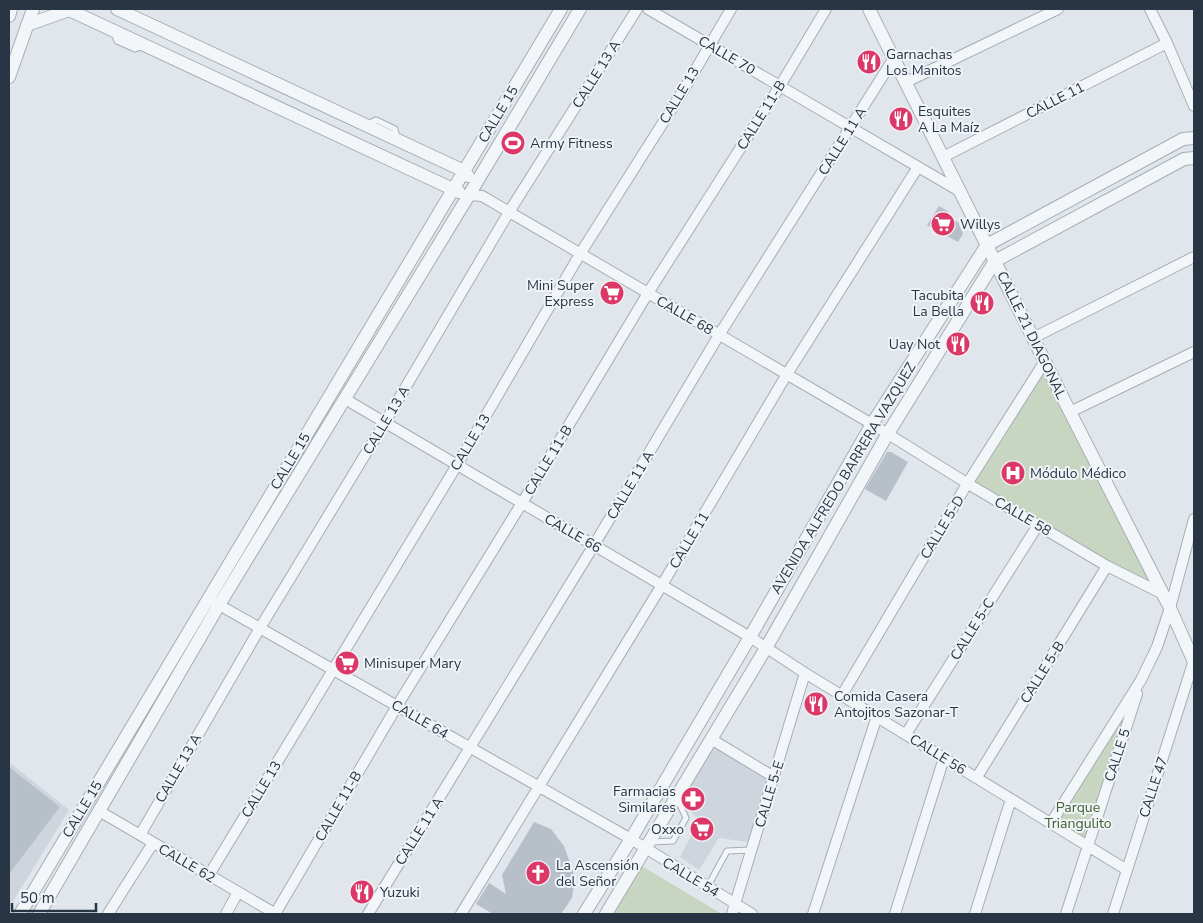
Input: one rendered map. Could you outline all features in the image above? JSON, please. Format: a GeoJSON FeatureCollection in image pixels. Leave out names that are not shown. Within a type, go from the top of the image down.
{"type":"FeatureCollection","features":[{"type":"Feature","properties":{"kind":"street"},"geometry":{"type":"LineString","coordinates":[[9,16],[11,9]]}},
{"type":"Feature","properties":{"kind":"street"},"geometry":{"type":"LineString","coordinates":[[9,77],[33,9]]}},
{"type":"Feature","properties":{"kind":"street"},"geometry":{"type":"LineString","coordinates":[[27,25],[68,9],[452,190],[475,192]]}},
{"type":"Feature","properties":{"kind":"street"},"geometry":{"type":"LineString","coordinates":[[117,9],[464,171],[475,192]]}},
{"type":"Feature","properties":{"kind":"street","name":"CALLE 15"},"geometry":{"type":"LineString","coordinates":[[26,912],[213,602],[452,190],[561,9]]}},
{"type":"Feature","properties":{"kind":"street","name":"CALLE 15"},"geometry":{"type":"LineString","coordinates":[[39,914],[99,811],[213,602],[345,399],[475,192],[580,9]]}},
{"type":"Feature","properties":{"kind":"street","name":"CALLE 13 A"},"geometry":{"type":"LineString","coordinates":[[140,835],[260,628],[509,212],[637,9]]}},
{"type":"Feature","properties":{"kind":"street","name":"CALLE 70"},"geometry":{"type":"LineString","coordinates":[[648,9],[960,192]]}},
{"type":"Feature","properties":{"kind":"street","name":"CALLE 13"},"geometry":{"type":"LineString","coordinates":[[208,875],[457,465],[580,254],[731,9]]}},
{"type":"Feature","properties":{"kind":"street","name":"CALLE 11-B"},"geometry":{"type":"LineString","coordinates":[[276,914],[396,706],[522,503],[648,293],[780,86],[826,9]]}},
{"type":"Feature","properties":{"kind":"street"},"geometry":{"type":"LineString","coordinates":[[906,82],[1058,9]]}},
{"type":"Feature","properties":{"kind":"street"},"geometry":{"type":"LineString","coordinates":[[1150,9],[1194,106]]}},
{"type":"Feature","properties":{"kind":"street","name":"CALLE 21 DIAGONAL"},"geometry":{"type":"LineString","coordinates":[[872,10],[960,192],[1170,608],[1194,661]]}},
{"type":"Feature","properties":{"kind":"street","name":"CALLE 11"},"geometry":{"type":"LineString","coordinates":[[943,157],[1167,43]]}},
{"type":"Feature","properties":{"kind":"street","name":"CALLE 11 A"},"geometry":{"type":"LineString","coordinates":[[368,914],[594,546],[720,335],[894,58]]}},
{"type":"Feature","properties":{"kind":"street"},"geometry":{"type":"LineString","coordinates":[[254,97],[265,78]]}},
{"type":"Feature","properties":{"kind":"street","name":"AVENIDA ALFREDO BARRERA VAZQUEZ"},"geometry":{"type":"LineString","coordinates":[[584,914],[631,839],[750,637],[872,424],[987,245],[1183,139],[1194,138]]}},
{"type":"Feature","properties":{"kind":"street","name":"AVENIDA ALFREDO BARRERA VAZQUEZ"},"geometry":{"type":"LineString","coordinates":[[606,914],[766,648],[887,435],[995,261],[1184,159],[1194,158]]}},
{"type":"Feature","properties":{"kind":"street","name":"CALLE 11"},"geometry":{"type":"LineString","coordinates":[[461,914],[662,585],[787,374],[918,167]]}},
{"type":"Feature","properties":{"kind":"street","name":"CALLE 68"},"geometry":{"type":"LineString","coordinates":[[475,192],[872,424],[887,435]]}},
{"type":"Feature","properties":{"kind":"street"},"geometry":{"type":"LineString","coordinates":[[1033,338],[1194,258]]}},
{"type":"Feature","properties":{"kind":"street"},"geometry":{"type":"LineString","coordinates":[[1070,412],[1194,352]]}},
{"type":"Feature","properties":{"kind":"street","name":"CALLE 5-D"},"geometry":{"type":"LineString","coordinates":[[842,694],[967,484],[1045,362]]}},
{"type":"Feature","properties":{"kind":"street","name":"CALLE 66"},"geometry":{"type":"LineString","coordinates":[[345,399],[750,637]]}},
{"type":"Feature","properties":{"kind":"street","name":"CALLE 58"},"geometry":{"type":"LineString","coordinates":[[887,435],[1107,566],[1161,593]]}},
{"type":"Feature","properties":{"kind":"street","name":"CALLE 5"},"geometry":{"type":"LineString","coordinates":[[1051,823],[1141,680],[1157,647],[1170,608],[1194,520]]}},
{"type":"Feature","properties":{"kind":"street","name":"CALLE 5-C"},"geometry":{"type":"LineString","coordinates":[[906,734],[1038,525]]}},
{"type":"Feature","properties":{"kind":"street","name":"CALLE 5-B"},"geometry":{"type":"LineString","coordinates":[[977,778],[1107,566]]}},
{"type":"Feature","properties":{"kind":"street","name":"CALLE 64"},"geometry":{"type":"LineString","coordinates":[[213,602],[631,839]]}},
{"type":"Feature","properties":{"kind":"street","name":"CALLE 56"},"geometry":{"type":"LineString","coordinates":[[750,637],[805,673],[1127,870]]}},
{"type":"Feature","properties":{"kind":"street","name":"CALLE 47"},"geometry":{"type":"LineString","coordinates":[[1117,913],[1127,870],[1194,661]]}},
{"type":"Feature","properties":{"kind":"street","name":"CALLE 5-E"},"geometry":{"type":"LineString","coordinates":[[734,909],[805,673]]}},
{"type":"Feature","properties":{"kind":"street","name":"CALLE 5"},"geometry":{"type":"LineString","coordinates":[[1066,914],[1141,680]]}},
{"type":"Feature","properties":{"kind":"street"},"geometry":{"type":"LineString","coordinates":[[813,914],[877,716]]}},
{"type":"Feature","properties":{"kind":"street"},"geometry":{"type":"LineString","coordinates":[[711,739],[774,777]]}},
{"type":"Feature","properties":{"kind":"street"},"geometry":{"type":"LineString","coordinates":[[895,914],[944,758]]}},
{"type":"Feature","properties":{"kind":"street"},"geometry":{"type":"LineString","coordinates":[[975,914],[1011,799]]}},
{"type":"Feature","properties":{"kind":"street","name":"CALLE 62"},"geometry":{"type":"LineString","coordinates":[[99,811],[276,914]]}},
{"type":"Feature","properties":{"kind":"street","name":"CALLE 54"},"geometry":{"type":"LineString","coordinates":[[631,839],[647,846],[708,888],[734,909],[752,914]]}},
{"type":"Feature","properties":{"kind":"street"},"geometry":{"type":"LineString","coordinates":[[108,914],[153,843]]}},
{"type":"Feature","properties":{"kind":"street"},"geometry":{"type":"LineString","coordinates":[[226,914],[238,892]]}},
{"type":"Feature","properties":{"kind":"lane"},"geometry":{"type":"LineString","coordinates":[[647,846],[673,841],[686,818],[677,796]]}},
{"type":"Feature","properties":{"kind":"lane"},"geometry":{"type":"LineString","coordinates":[[708,888],[727,851],[751,850]]}},
{"type":"Feature","properties":{"kind":"shaded area"},"geometry":{"type":"Polygon","coordinates":[[[709,743],[768,776],[749,842],[719,838],[699,870],[680,857],[699,820],[678,800],[709,743]]]}},
{"type":"Feature","properties":{"kind":"shaded area"},"geometry":{"type":"Polygon","coordinates":[[[9,762],[69,810],[9,908],[9,762]]]}},
{"type":"Feature","properties":{"kind":"green space"},"geometry":{"type":"Polygon","coordinates":[[[1042,372],[1155,587],[970,485],[1042,372]]]}},
{"type":"Feature","properties":{"kind":"green space","name":"Parque Triangulito"},"geometry":{"type":"Polygon","coordinates":[[[1128,709],[1085,840],[1055,822],[1128,709]]]}},
{"type":"Feature","properties":{"kind":"green space"},"geometry":{"type":"Polygon","coordinates":[[[640,865],[720,913],[610,914],[640,865]]]}},
{"type":"Feature","properties":{"kind":"building","name":"Willys"},"geometry":{"type":"Polygon","coordinates":[[[939,206],[949,212],[947,217],[958,222],[963,234],[958,242],[927,225],[939,206]]]}},
{"type":"Feature","properties":{"kind":"building"},"geometry":{"type":"Polygon","coordinates":[[[887,452],[891,452],[908,462],[886,501],[865,489],[887,452]]]}},
{"type":"Feature","properties":{"kind":"building"},"geometry":{"type":"Polygon","coordinates":[[[9,767],[60,807],[9,874],[9,767]]]}},
{"type":"Feature","properties":{"kind":"building"},"geometry":{"type":"Polygon","coordinates":[[[534,822],[551,829],[564,846],[575,877],[572,898],[561,914],[493,914],[476,904],[489,883],[506,894],[502,875],[534,822]]]}},
{"type":"Feature","properties":{"kind":"place","name":"Garnachas Los Manitos"},"geometry":{"type":"Point","coordinates":[869,62]}},
{"type":"Feature","properties":{"kind":"place","name":"Esquites A La Maíz"},"geometry":{"type":"Point","coordinates":[901,119]}},
{"type":"Feature","properties":{"kind":"place","name":"Army Fitness"},"geometry":{"type":"Point","coordinates":[513,143]}},
{"type":"Feature","properties":{"kind":"place","name":"Willys"},"geometry":{"type":"Point","coordinates":[943,224]}},
{"type":"Feature","properties":{"kind":"place","name":"Mini Super Express"},"geometry":{"type":"Point","coordinates":[612,293]}},
{"type":"Feature","properties":{"kind":"place","name":"Tacubita La Bella"},"geometry":{"type":"Point","coordinates":[982,303]}},
{"type":"Feature","properties":{"kind":"place","name":"Uay Not"},"geometry":{"type":"Point","coordinates":[958,344]}},
{"type":"Feature","properties":{"kind":"place","name":"Módulo Médico"},"geometry":{"type":"Point","coordinates":[1013,473]}},
{"type":"Feature","properties":{"kind":"place","name":"Minisuper Mary"},"geometry":{"type":"Point","coordinates":[347,663]}},
{"type":"Feature","properties":{"kind":"place","name":"Comida Casera Antojitos Sazonar-T"},"geometry":{"type":"Point","coordinates":[816,704]}},
{"type":"Feature","properties":{"kind":"place","name":"Farmacias Similares"},"geometry":{"type":"Point","coordinates":[693,799]}},
{"type":"Feature","properties":{"kind":"place","name":"Oxxo"},"geometry":{"type":"Point","coordinates":[702,829]}},
{"type":"Feature","properties":{"kind":"place","name":"La Ascensión del Señor"},"geometry":{"type":"Point","coordinates":[538,873]}},
{"type":"Feature","properties":{"kind":"place","name":"Yuzuki"},"geometry":{"type":"Point","coordinates":[362,892]}}]}
